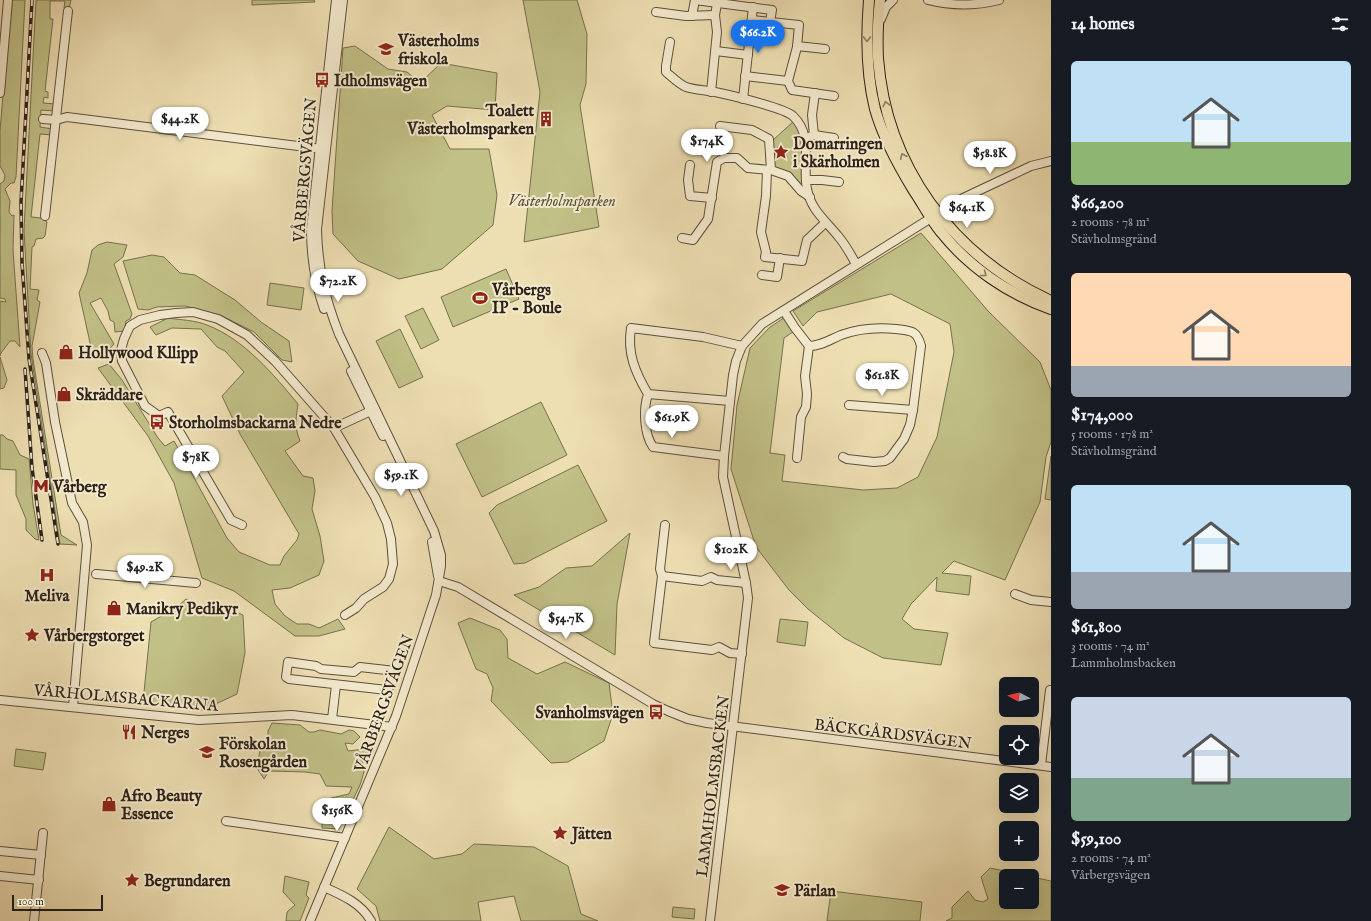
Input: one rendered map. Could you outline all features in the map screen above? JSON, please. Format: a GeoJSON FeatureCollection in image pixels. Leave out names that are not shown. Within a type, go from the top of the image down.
{"type":"FeatureCollection","features":[{"type":"Feature","properties":{"kind":"main road"},"geometry":{"type":"LineString","coordinates":[[869,0],[867,54],[869,77],[876,110],[890,150],[898,166],[935,215],[994,269],[1024,288],[1051,300]]}},
{"type":"Feature","properties":{"kind":"main road"},"geometry":{"type":"LineString","coordinates":[[880,0],[878,57],[880,80],[891,123],[904,159],[935,215],[940,231],[980,272],[1012,292],[1051,309]]}},
{"type":"Feature","properties":{"kind":"street"},"geometry":{"type":"LineString","coordinates":[[0,93],[8,0]]}},
{"type":"Feature","properties":{"kind":"street","name":"VÅRBERGSVÄGEN"},"geometry":{"type":"LineString","coordinates":[[322,149],[336,0]]}},
{"type":"Feature","properties":{"kind":"street","name":"VÅRBERGSVÄGEN"},"geometry":{"type":"LineString","coordinates":[[310,921],[392,727],[434,602],[440,581],[441,566],[441,555],[434,531],[334,336],[320,296],[316,279],[311,245],[311,229],[343,0]]}},
{"type":"Feature","properties":{"kind":"street"},"geometry":{"type":"LineString","coordinates":[[692,16],[695,0],[772,10],[770,22]]}},
{"type":"Feature","properties":{"kind":"street"},"geometry":{"type":"LineString","coordinates":[[878,33],[884,11],[893,0]]}},
{"type":"Feature","properties":{"kind":"street"},"geometry":{"type":"LineString","coordinates":[[928,0],[958,5],[999,0]]}},
{"type":"Feature","properties":{"kind":"street"},"geometry":{"type":"LineString","coordinates":[[711,92],[716,51],[717,32],[715,15],[717,4]]}},
{"type":"Feature","properties":{"kind":"street"},"geometry":{"type":"LineString","coordinates":[[743,99],[753,7]]}},
{"type":"Feature","properties":{"kind":"street"},"geometry":{"type":"LineString","coordinates":[[45,216],[68,11]]}},
{"type":"Feature","properties":{"kind":"street"},"geometry":{"type":"LineString","coordinates":[[656,12],[692,16],[715,15]]}},
{"type":"Feature","properties":{"kind":"street"},"geometry":{"type":"LineString","coordinates":[[752,20],[799,25],[797,46],[788,81],[792,90],[834,96]]}},
{"type":"Feature","properties":{"kind":"street"},"geometry":{"type":"LineString","coordinates":[[670,42],[666,72],[684,86],[695,90],[743,99],[781,110],[792,116],[802,126],[805,138],[806,180],[812,206],[839,237],[856,264]]}},
{"type":"Feature","properties":{"kind":"street"},"geometry":{"type":"LineString","coordinates":[[797,46],[825,49]]}},
{"type":"Feature","properties":{"kind":"street"},"geometry":{"type":"LineString","coordinates":[[716,51],[748,55]]}},
{"type":"Feature","properties":{"kind":"street"},"geometry":{"type":"LineString","coordinates":[[745,76],[788,81]]}},
{"type":"Feature","properties":{"kind":"street"},"geometry":{"type":"LineString","coordinates":[[814,135],[812,115],[815,93]]}},
{"type":"Feature","properties":{"kind":"street"},"geometry":{"type":"LineString","coordinates":[[43,118],[56,120],[67,117],[322,149]]}},
{"type":"Feature","properties":{"kind":"street"},"geometry":{"type":"LineString","coordinates":[[720,126],[752,130],[769,139],[769,170],[760,232],[766,252],[765,257],[802,261],[807,240],[826,223]]}},
{"type":"Feature","properties":{"kind":"street"},"geometry":{"type":"LineString","coordinates":[[805,138],[814,135],[834,138]]}},
{"type":"Feature","properties":{"kind":"street"},"geometry":{"type":"LineString","coordinates":[[682,238],[693,240],[708,219],[717,162],[724,158],[737,158],[748,168],[769,170],[788,176],[801,191],[810,197]]}},
{"type":"Feature","properties":{"kind":"street","name":"LAMMHOLMSBACKEN"},"geometry":{"type":"LineString","coordinates":[[710,921],[748,598],[723,477],[733,374],[742,346],[762,324],[963,198],[1031,166],[1051,162]]}},
{"type":"Feature","properties":{"kind":"street"},"geometry":{"type":"LineString","coordinates":[[690,165],[688,180],[690,196],[712,198]]}},
{"type":"Feature","properties":{"kind":"street"},"geometry":{"type":"LineString","coordinates":[[806,180],[839,182]]}},
{"type":"Feature","properties":{"kind":"street"},"geometry":{"type":"LineString","coordinates":[[762,275],[777,277],[780,258]]}},
{"type":"Feature","properties":{"kind":"street"},"geometry":{"type":"LineString","coordinates":[[784,310],[808,346],[805,376],[807,394],[806,407],[801,417],[797,458]]}},
{"type":"Feature","properties":{"kind":"street"},"geometry":{"type":"LineString","coordinates":[[242,525],[231,520],[168,412],[159,416],[144,406],[122,362],[120,350],[130,326],[140,320],[160,315],[193,312],[218,319],[247,335],[262,348],[334,428],[382,510],[391,539],[393,564],[389,579],[383,587],[364,599],[356,608],[345,615]]}},
{"type":"Feature","properties":{"kind":"street"},"geometry":{"type":"LineString","coordinates":[[648,394],[637,375],[632,360],[629,339],[631,328],[703,337],[742,346]]}},
{"type":"Feature","properties":{"kind":"street"},"geometry":{"type":"LineString","coordinates":[[808,346],[822,344],[846,334],[871,328],[906,331],[914,333],[919,337],[921,346],[913,410],[910,424],[904,439],[890,458],[885,461],[874,462],[847,460],[843,457]]}},
{"type":"Feature","properties":{"kind":"street"},"geometry":{"type":"LineString","coordinates":[[42,353],[46,363],[55,422],[72,503],[83,522],[87,545],[73,707]]}},
{"type":"Feature","properties":{"kind":"street"},"geometry":{"type":"LineString","coordinates":[[648,394],[730,401]]}},
{"type":"Feature","properties":{"kind":"street"},"geometry":{"type":"LineString","coordinates":[[648,394],[645,402],[644,414],[650,442],[653,447],[724,456]]}},
{"type":"Feature","properties":{"kind":"street"},"geometry":{"type":"LineString","coordinates":[[849,405],[913,410]]}},
{"type":"Feature","properties":{"kind":"street"},"geometry":{"type":"LineString","coordinates":[[334,428],[373,410]]}},
{"type":"Feature","properties":{"kind":"street"},"geometry":{"type":"LineString","coordinates":[[665,525],[660,569],[662,576],[654,643],[712,650],[719,647],[730,652],[742,654]]}},
{"type":"Feature","properties":{"kind":"street"},"geometry":{"type":"LineString","coordinates":[[96,574],[196,583]]}},
{"type":"Feature","properties":{"kind":"street"},"geometry":{"type":"LineString","coordinates":[[662,576],[702,581],[711,577],[717,580],[746,583]]}},
{"type":"Feature","properties":{"kind":"street"},"geometry":{"type":"LineString","coordinates":[[440,581],[458,586],[614,681],[668,711],[706,723],[732,727]]}},
{"type":"Feature","properties":{"kind":"street"},"geometry":{"type":"LineString","coordinates":[[1015,594],[1031,600],[1051,602]]}},
{"type":"Feature","properties":{"kind":"street"},"geometry":{"type":"LineString","coordinates":[[395,671],[360,667],[354,672],[321,669],[316,666],[288,662],[286,677],[289,679],[387,690],[390,686],[395,671],[400,655]]}},
{"type":"Feature","properties":{"kind":"street"},"geometry":{"type":"LineString","coordinates":[[332,719],[336,685]]}},
{"type":"Feature","properties":{"kind":"street"},"geometry":{"type":"LineString","coordinates":[[1041,765],[1050,690]]}},
{"type":"Feature","properties":{"kind":"street","name":"VÅRHOLMSBACKARNA"},"geometry":{"type":"LineString","coordinates":[[0,700],[199,720],[279,715],[304,716],[392,727]]}},
{"type":"Feature","properties":{"kind":"street","name":"BÄCKGÅRDSVÄGEN"},"geometry":{"type":"LineString","coordinates":[[732,727],[1051,766]]}},
{"type":"Feature","properties":{"kind":"street"},"geometry":{"type":"LineString","coordinates":[[226,821],[345,838]]}},
{"type":"Feature","properties":{"kind":"street"},"geometry":{"type":"LineString","coordinates":[[35,919],[43,833]]}},
{"type":"Feature","properties":{"kind":"street"},"geometry":{"type":"LineString","coordinates":[[0,851],[41,856]]}},
{"type":"Feature","properties":{"kind":"street"},"geometry":{"type":"LineString","coordinates":[[0,876],[39,880]]}},
{"type":"Feature","properties":{"kind":"street"},"geometry":{"type":"LineString","coordinates":[[324,887],[354,902],[372,921]]}},
{"type":"Feature","properties":{"kind":"green space"},"geometry":{"type":"Polygon","coordinates":[[[11,0],[25,0],[16,177],[14,183],[11,183],[5,189],[10,201],[9,212],[12,216],[14,215],[13,250],[20,347],[15,341],[10,341],[0,356],[0,301],[6,302],[5,299],[0,298],[0,184],[4,181],[5,175],[0,166],[0,131],[11,0]]]}},
{"type":"Feature","properties":{"kind":"green space"},"geometry":{"type":"Polygon","coordinates":[[[36,0],[71,0],[69,9],[64,8],[65,1],[50,1],[50,19],[53,19],[45,91],[48,92],[48,98],[44,97],[43,103],[56,104],[55,111],[41,110],[40,127],[53,129],[52,135],[40,134],[31,217],[41,218],[47,222],[45,236],[43,238],[36,239],[34,246],[32,247],[30,289],[39,290],[37,300],[40,302],[32,346],[33,359],[61,535],[77,545],[60,544],[31,354],[24,230],[36,0]]]}},
{"type":"Feature","properties":{"kind":"green space"},"geometry":{"type":"Polygon","coordinates":[[[252,0],[314,0],[315,2],[252,5],[252,0]]]}},
{"type":"Feature","properties":{"kind":"green space","name":"Västerholmsparken"},"geometry":{"type":"Polygon","coordinates":[[[523,0],[577,0],[587,34],[586,84],[580,105],[599,227],[524,242],[540,92],[523,0]]]}},
{"type":"Feature","properties":{"kind":"green space"},"geometry":{"type":"Polygon","coordinates":[[[355,46],[388,69],[407,72],[420,83],[441,63],[497,73],[495,110],[447,106],[432,115],[450,149],[489,149],[497,195],[493,225],[442,269],[399,279],[358,261],[333,234],[332,211],[343,48],[355,46]]]}},
{"type":"Feature","properties":{"kind":"green space"},"geometry":{"type":"Polygon","coordinates":[[[794,121],[802,137],[803,190],[773,168],[773,140],[794,121]]]}},
{"type":"Feature","properties":{"kind":"green space"},"geometry":{"type":"Polygon","coordinates":[[[921,233],[989,312],[1040,362],[1051,390],[1051,442],[1046,457],[1040,502],[1005,580],[954,561],[942,573],[971,576],[969,595],[936,591],[937,577],[911,604],[902,619],[914,629],[948,633],[941,665],[883,658],[844,638],[808,609],[789,590],[756,547],[731,469],[737,405],[750,348],[769,328],[785,317],[793,332],[784,338],[770,453],[785,455],[782,481],[863,490],[897,488],[918,477],[937,437],[954,352],[950,324],[891,294],[817,312],[803,326],[793,311],[921,233]]]}},
{"type":"Feature","properties":{"kind":"green space"},"geometry":{"type":"Polygon","coordinates":[[[107,242],[127,245],[123,257],[114,264],[132,314],[130,319],[126,321],[124,331],[115,332],[114,322],[110,320],[108,311],[101,298],[90,303],[114,344],[105,354],[93,356],[79,293],[87,273],[92,250],[98,245],[107,242]]]}},
{"type":"Feature","properties":{"kind":"green space"},"geometry":{"type":"Polygon","coordinates":[[[152,255],[164,257],[180,273],[195,275],[235,300],[261,322],[289,341],[292,362],[282,360],[254,332],[220,315],[185,306],[157,307],[148,310],[138,309],[123,261],[152,255]]]}},
{"type":"Feature","properties":{"kind":"green space","name":"Vårbergs IP - Boule"},"geometry":{"type":"Polygon","coordinates":[[[506,269],[519,299],[453,327],[441,297],[506,269]]]}},
{"type":"Feature","properties":{"kind":"green space"},"geometry":{"type":"Polygon","coordinates":[[[270,283],[304,288],[301,310],[267,305],[270,283]]]}},
{"type":"Feature","properties":{"kind":"green space"},"geometry":{"type":"Polygon","coordinates":[[[423,308],[439,340],[421,349],[405,316],[423,308]]]}},
{"type":"Feature","properties":{"kind":"green space"},"geometry":{"type":"Polygon","coordinates":[[[168,318],[202,323],[221,331],[257,359],[279,381],[298,404],[296,427],[300,441],[285,451],[303,476],[313,478],[315,491],[312,509],[320,536],[324,561],[319,575],[290,588],[272,590],[275,604],[285,616],[297,624],[309,624],[319,628],[338,619],[345,629],[319,636],[295,636],[234,591],[202,578],[174,483],[148,436],[98,368],[109,364],[122,380],[158,438],[165,446],[174,441],[227,538],[239,552],[270,565],[280,565],[284,556],[297,540],[299,534],[240,434],[222,396],[244,372],[225,351],[217,347],[201,329],[172,328],[156,335],[150,327],[168,318]]]}},
{"type":"Feature","properties":{"kind":"green space"},"geometry":{"type":"Polygon","coordinates":[[[400,329],[423,377],[399,388],[376,341],[400,329]]]}},
{"type":"Feature","properties":{"kind":"green space"},"geometry":{"type":"Polygon","coordinates":[[[0,357],[7,380],[4,388],[0,389],[0,357]]]}},
{"type":"Feature","properties":{"kind":"green space"},"geometry":{"type":"Polygon","coordinates":[[[541,402],[567,455],[482,497],[456,444],[541,402]]]}},
{"type":"Feature","properties":{"kind":"green space"},"geometry":{"type":"Polygon","coordinates":[[[0,435],[3,435],[7,439],[13,441],[20,455],[29,459],[33,504],[39,540],[35,539],[26,530],[26,519],[16,495],[16,470],[0,469],[0,435]]]}},
{"type":"Feature","properties":{"kind":"green space"},"geometry":{"type":"Polygon","coordinates":[[[1051,456],[1051,500],[1045,499],[1051,456]]]}},
{"type":"Feature","properties":{"kind":"green space"},"geometry":{"type":"Polygon","coordinates":[[[578,465],[607,521],[525,563],[514,564],[489,513],[497,505],[578,465]]]}},
{"type":"Feature","properties":{"kind":"green space"},"geometry":{"type":"Polygon","coordinates":[[[630,533],[617,604],[615,655],[514,595],[539,587],[566,568],[592,566],[630,533]]]}},
{"type":"Feature","properties":{"kind":"green space"},"geometry":{"type":"Polygon","coordinates":[[[186,599],[208,611],[222,606],[243,615],[245,653],[237,694],[203,710],[143,702],[151,622],[177,607],[186,599]]]}},
{"type":"Feature","properties":{"kind":"green space"},"geometry":{"type":"Polygon","coordinates":[[[470,618],[500,630],[507,639],[508,658],[537,674],[565,662],[609,683],[613,714],[604,741],[568,762],[551,763],[491,701],[493,688],[487,674],[476,669],[458,623],[470,618]]]}},
{"type":"Feature","properties":{"kind":"green space"},"geometry":{"type":"Polygon","coordinates":[[[780,619],[808,622],[805,646],[777,642],[780,619]]]}},
{"type":"Feature","properties":{"kind":"green space"},"geometry":{"type":"Polygon","coordinates":[[[272,723],[300,725],[309,732],[320,730],[341,734],[349,730],[354,731],[360,737],[353,744],[345,743],[348,751],[365,749],[374,750],[370,756],[362,759],[364,772],[360,785],[339,829],[322,828],[322,824],[331,820],[335,810],[328,806],[331,798],[349,794],[352,787],[326,786],[320,774],[305,772],[269,771],[264,779],[257,768],[261,744],[268,741],[268,731],[272,723]]]}},
{"type":"Feature","properties":{"kind":"green space"},"geometry":{"type":"Polygon","coordinates":[[[16,749],[46,753],[43,770],[14,766],[16,749]]]}},
{"type":"Feature","properties":{"kind":"green space"},"geometry":{"type":"Polygon","coordinates":[[[389,827],[434,859],[462,854],[474,844],[534,847],[568,866],[581,914],[598,921],[521,921],[514,896],[478,902],[481,921],[380,921],[376,906],[357,889],[389,827]]]}},
{"type":"Feature","properties":{"kind":"green space"},"geometry":{"type":"Polygon","coordinates":[[[990,868],[999,870],[999,909],[1039,909],[1039,878],[1051,881],[1051,921],[946,921],[952,918],[952,907],[968,891],[975,900],[983,902],[988,899],[981,877],[990,868]]]}},
{"type":"Feature","properties":{"kind":"green space"},"geometry":{"type":"Polygon","coordinates":[[[285,876],[309,882],[306,895],[309,898],[300,921],[286,921],[287,912],[295,905],[283,892],[285,876]]]}},
{"type":"Feature","properties":{"kind":"green space"},"geometry":{"type":"Polygon","coordinates":[[[831,891],[922,902],[920,921],[827,921],[831,891]]]}},
{"type":"Feature","properties":{"kind":"green space"},"geometry":{"type":"Polygon","coordinates":[[[673,907],[695,909],[694,919],[672,917],[673,907]]]}},
{"type":"Feature","properties":{"kind":"railway"},"geometry":{"type":"LineString","coordinates":[[32,0],[21,202],[22,263],[29,359],[58,544]]}},
{"type":"Feature","properties":{"kind":"railway"},"geometry":{"type":"LineString","coordinates":[[25,369],[32,468],[42,540]]}},
{"type":"Feature","properties":{"kind":"place","name":"Västerholms friskola"},"geometry":{"type":"Point","coordinates":[386,49]}},
{"type":"Feature","properties":{"kind":"place","name":"Idholmsvägen"},"geometry":{"type":"Point","coordinates":[322,80]}},
{"type":"Feature","properties":{"kind":"place","name":"Toalett Västerholmsparken"},"geometry":{"type":"Point","coordinates":[546,119]}},
{"type":"Feature","properties":{"kind":"place","name":"Domarringen i Skärholmen"},"geometry":{"type":"Point","coordinates":[781,152]}},
{"type":"Feature","properties":{"kind":"place","name":"Vårbergs IP - Boule"},"geometry":{"type":"Point","coordinates":[480,298]}},
{"type":"Feature","properties":{"kind":"place","name":"Hollywood Kllipp"},"geometry":{"type":"Point","coordinates":[66,352]}},
{"type":"Feature","properties":{"kind":"place","name":"Skräddare"},"geometry":{"type":"Point","coordinates":[64,394]}},
{"type":"Feature","properties":{"kind":"place","name":"Storholmsbackarna Nedre"},"geometry":{"type":"Point","coordinates":[157,422]}},
{"type":"Feature","properties":{"kind":"place","name":"Vårberg"},"geometry":{"type":"Point","coordinates":[41,486]}},
{"type":"Feature","properties":{"kind":"place","name":"Meliva"},"geometry":{"type":"Point","coordinates":[47,575]}},
{"type":"Feature","properties":{"kind":"place","name":"Manikry Pedikyr"},"geometry":{"type":"Point","coordinates":[114,608]}},
{"type":"Feature","properties":{"kind":"place","name":"Vårbergstorget"},"geometry":{"type":"Point","coordinates":[32,635]}},
{"type":"Feature","properties":{"kind":"place","name":"Svanholmsvägen"},"geometry":{"type":"Point","coordinates":[656,712]}},
{"type":"Feature","properties":{"kind":"place","name":"Nerges"},"geometry":{"type":"Point","coordinates":[129,732]}},
{"type":"Feature","properties":{"kind":"place","name":"Förskolan Rosengården"},"geometry":{"type":"Point","coordinates":[207,752]}},
{"type":"Feature","properties":{"kind":"place","name":"Afro Beauty Essence"},"geometry":{"type":"Point","coordinates":[109,804]}},
{"type":"Feature","properties":{"kind":"place","name":"Jätten"},"geometry":{"type":"Point","coordinates":[560,833]}},
{"type":"Feature","properties":{"kind":"place","name":"Begrundaren"},"geometry":{"type":"Point","coordinates":[132,880]}},
{"type":"Feature","properties":{"kind":"place","name":"Pärlan"},"geometry":{"type":"Point","coordinates":[782,890]}}]}
